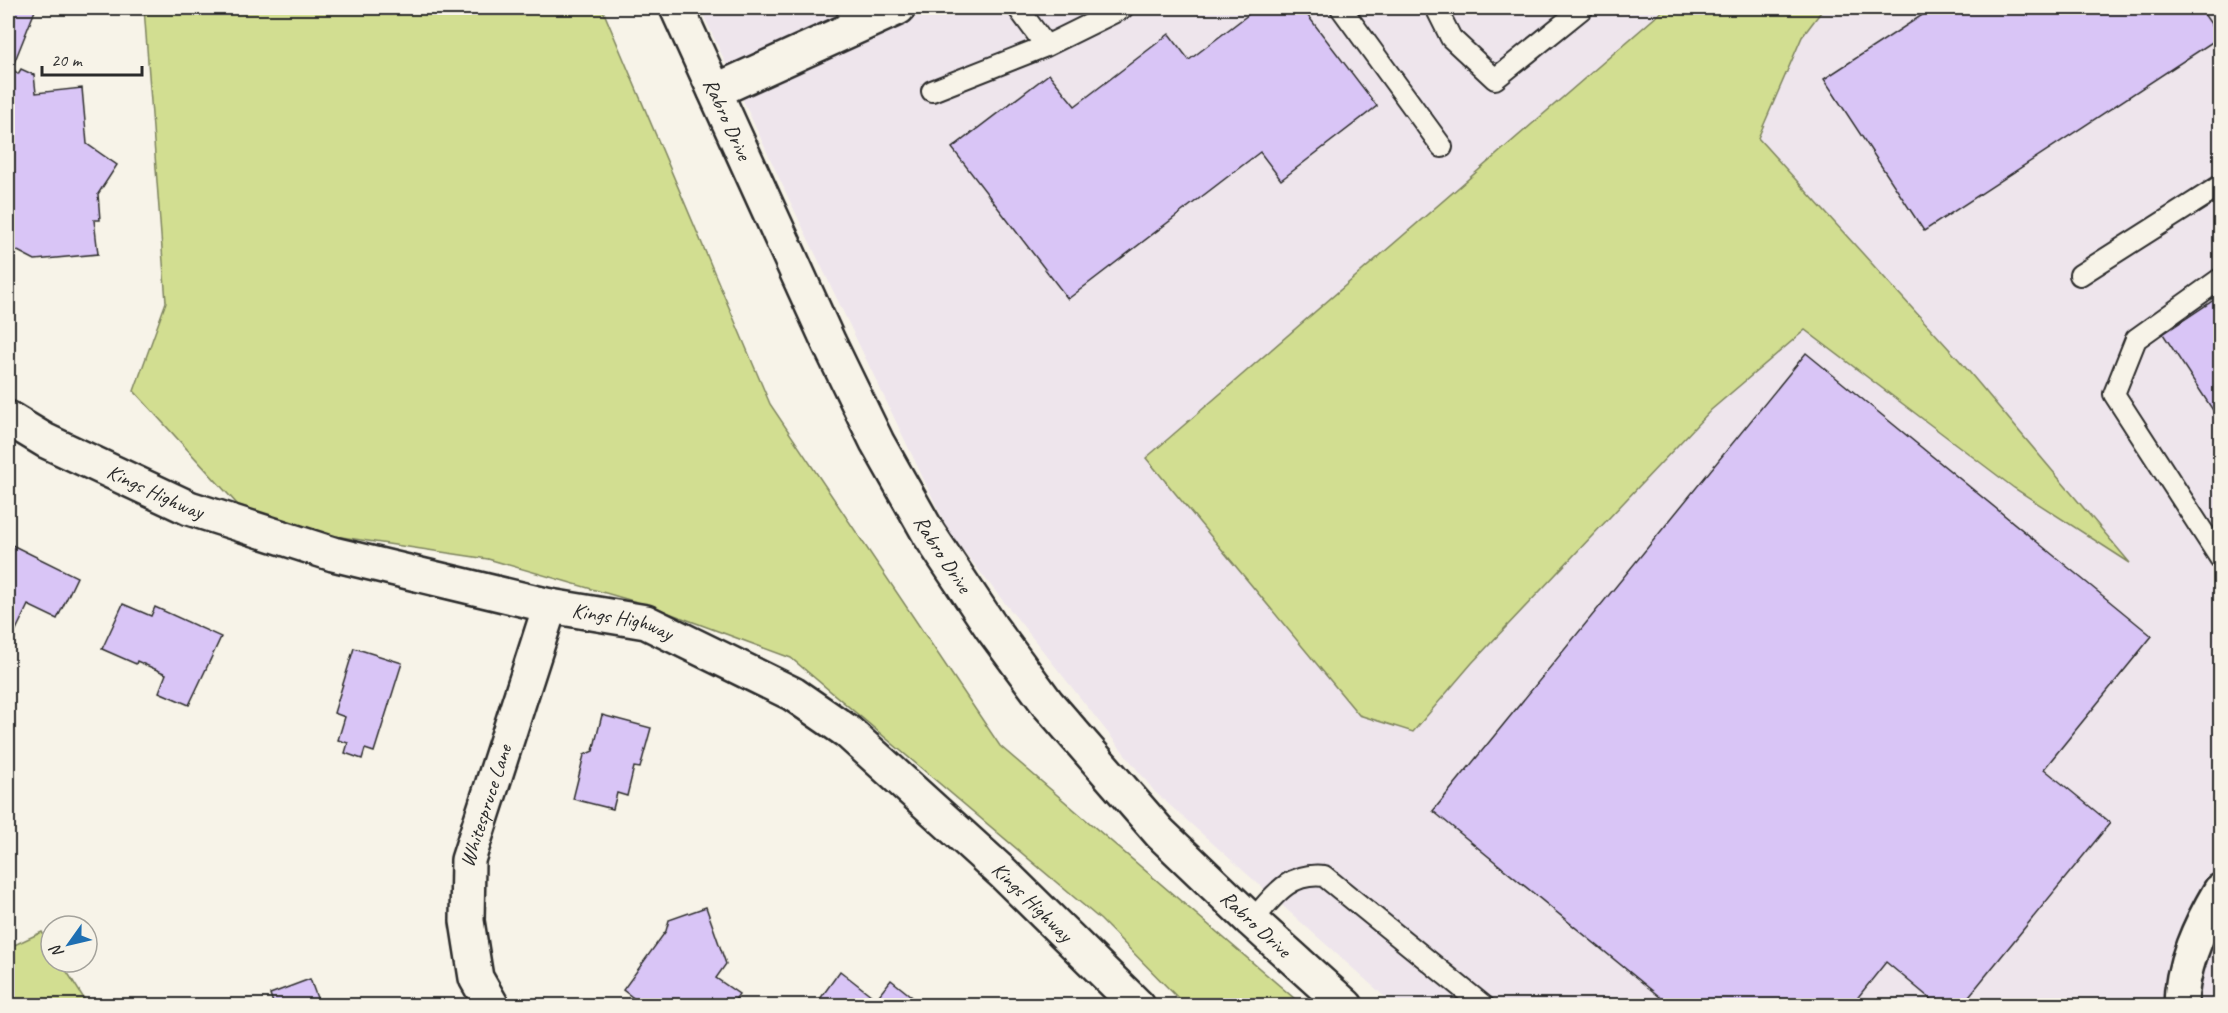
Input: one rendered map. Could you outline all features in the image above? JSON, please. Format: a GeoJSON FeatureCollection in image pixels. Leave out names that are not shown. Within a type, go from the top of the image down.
{"type":"FeatureCollection","features":[{"type":"Feature","properties":{"kind":"street","name":"Rabro Drive"},"geometry":{"type":"LineString","coordinates":[[677,8],[853,395],[903,491],[991,627],[1054,712],[1160,833],[1252,921],[1346,1005]]}},
{"type":"Feature","properties":{"kind":"street"},"geometry":{"type":"LineString","coordinates":[[715,92],[853,16],[898,8]]}},
{"type":"Feature","properties":{"kind":"street","name":"Kings Highway"},"geometry":{"type":"LineString","coordinates":[[8,418],[46,441],[189,508],[333,554],[550,606],[646,622],[802,701],[856,740],[1003,873],[1138,1005]]}},
{"type":"Feature","properties":{"kind":"street","name":"Whitespruce Lane"},"geometry":{"type":"LineString","coordinates":[[492,1005],[476,978],[467,921],[468,860],[550,606]]}},
{"type":"Feature","properties":{"kind":"street"},"geometry":{"type":"LineString","coordinates":[[2181,1005],[2181,985],[2203,920],[2220,891]]}},
{"type":"Feature","properties":{"kind":"lane"},"geometry":{"type":"LineString","coordinates":[[1018,8],[1046,46]]}},
{"type":"Feature","properties":{"kind":"lane"},"geometry":{"type":"LineString","coordinates":[[932,91],[1046,46],[1123,8]]}},
{"type":"Feature","properties":{"kind":"lane"},"geometry":{"type":"LineString","coordinates":[[1341,8],[1442,147]]}},
{"type":"Feature","properties":{"kind":"lane"},"geometry":{"type":"LineString","coordinates":[[1436,8],[1451,38],[1495,79],[1583,8]]}},
{"type":"Feature","properties":{"kind":"lane"},"geometry":{"type":"LineString","coordinates":[[2080,275],[2220,186]]}},
{"type":"Feature","properties":{"kind":"lane"},"geometry":{"type":"LineString","coordinates":[[2220,279],[2136,339],[2114,394],[2220,558]]}},
{"type":"Feature","properties":{"kind":"lane"},"geometry":{"type":"LineString","coordinates":[[1252,921],[1284,884],[1310,874],[1324,876],[1484,1005]]}},
{"type":"Feature","properties":{"kind":"shaded area"},"geometry":{"type":"Polygon","coordinates":[[[700,8],[2220,8],[2220,1005],[1394,1005],[1155,792],[950,534],[700,8]]]}},
{"type":"Feature","properties":{"kind":"green space"},"geometry":{"type":"Polygon","coordinates":[[[144,8],[602,8],[770,404],[1000,746],[1302,1005],[1185,1005],[1101,920],[791,658],[647,605],[488,559],[328,535],[238,505],[134,391],[166,302],[144,8]]]}},
{"type":"Feature","properties":{"kind":"green space"},"geometry":{"type":"Polygon","coordinates":[[[1666,8],[1824,8],[1802,37],[1758,138],[1960,361],[2130,563],[2014,488],[1805,330],[1711,410],[1472,663],[1413,732],[1359,715],[1146,458],[1666,8]]]}},
{"type":"Feature","properties":{"kind":"green space"},"geometry":{"type":"Polygon","coordinates":[[[39,933],[39,974],[69,974],[88,1005],[8,1005],[8,948],[39,933]]]}},
{"type":"Feature","properties":{"kind":"building"},"geometry":{"type":"Polygon","coordinates":[[[8,8],[36,8],[12,68],[18,74],[21,69],[34,75],[36,93],[82,88],[87,144],[117,165],[98,194],[100,220],[94,220],[98,254],[35,260],[8,246],[8,8]]]}},
{"type":"Feature","properties":{"kind":"building"},"geometry":{"type":"Polygon","coordinates":[[[1257,8],[1302,8],[1377,106],[1281,180],[1260,152],[1068,299],[952,148],[1049,74],[1075,106],[1169,34],[1189,60],[1257,8]]]}},
{"type":"Feature","properties":{"kind":"building"},"geometry":{"type":"Polygon","coordinates":[[[1933,8],[2200,8],[2220,37],[1924,231],[1824,79],[1933,8]]]}},
{"type":"Feature","properties":{"kind":"building"},"geometry":{"type":"Polygon","coordinates":[[[2220,296],[2220,421],[2163,334],[2220,296]]]}},
{"type":"Feature","properties":{"kind":"building"},"geometry":{"type":"Polygon","coordinates":[[[1806,353],[2152,636],[2044,769],[2110,823],[1961,1006],[1939,1006],[1886,962],[1851,1006],[1671,1006],[1433,811],[1806,353]]]}},
{"type":"Feature","properties":{"kind":"building"},"geometry":{"type":"Polygon","coordinates":[[[8,543],[77,577],[57,619],[28,605],[16,630],[8,626],[8,543]]]}},
{"type":"Feature","properties":{"kind":"building"},"geometry":{"type":"Polygon","coordinates":[[[123,604],[151,616],[155,607],[221,637],[189,705],[159,692],[166,674],[102,649],[123,604]]]}},
{"type":"Feature","properties":{"kind":"building"},"geometry":{"type":"Polygon","coordinates":[[[354,648],[402,663],[374,752],[365,749],[362,759],[345,753],[348,743],[338,740],[345,717],[334,713],[354,648]]]}},
{"type":"Feature","properties":{"kind":"building"},"geometry":{"type":"Polygon","coordinates":[[[602,715],[651,728],[640,768],[634,767],[627,796],[617,793],[613,809],[573,799],[584,755],[593,751],[602,715]]]}},
{"type":"Feature","properties":{"kind":"building"},"geometry":{"type":"Polygon","coordinates":[[[706,907],[726,964],[716,978],[739,994],[731,1006],[644,1006],[623,990],[666,931],[669,920],[706,907]]]}},
{"type":"Feature","properties":{"kind":"building"},"geometry":{"type":"Polygon","coordinates":[[[840,971],[876,999],[891,980],[921,1004],[815,1006],[840,971]]]}},
{"type":"Feature","properties":{"kind":"building"},"geometry":{"type":"Polygon","coordinates":[[[310,979],[320,1006],[274,1006],[270,994],[310,979]]]}}]}
